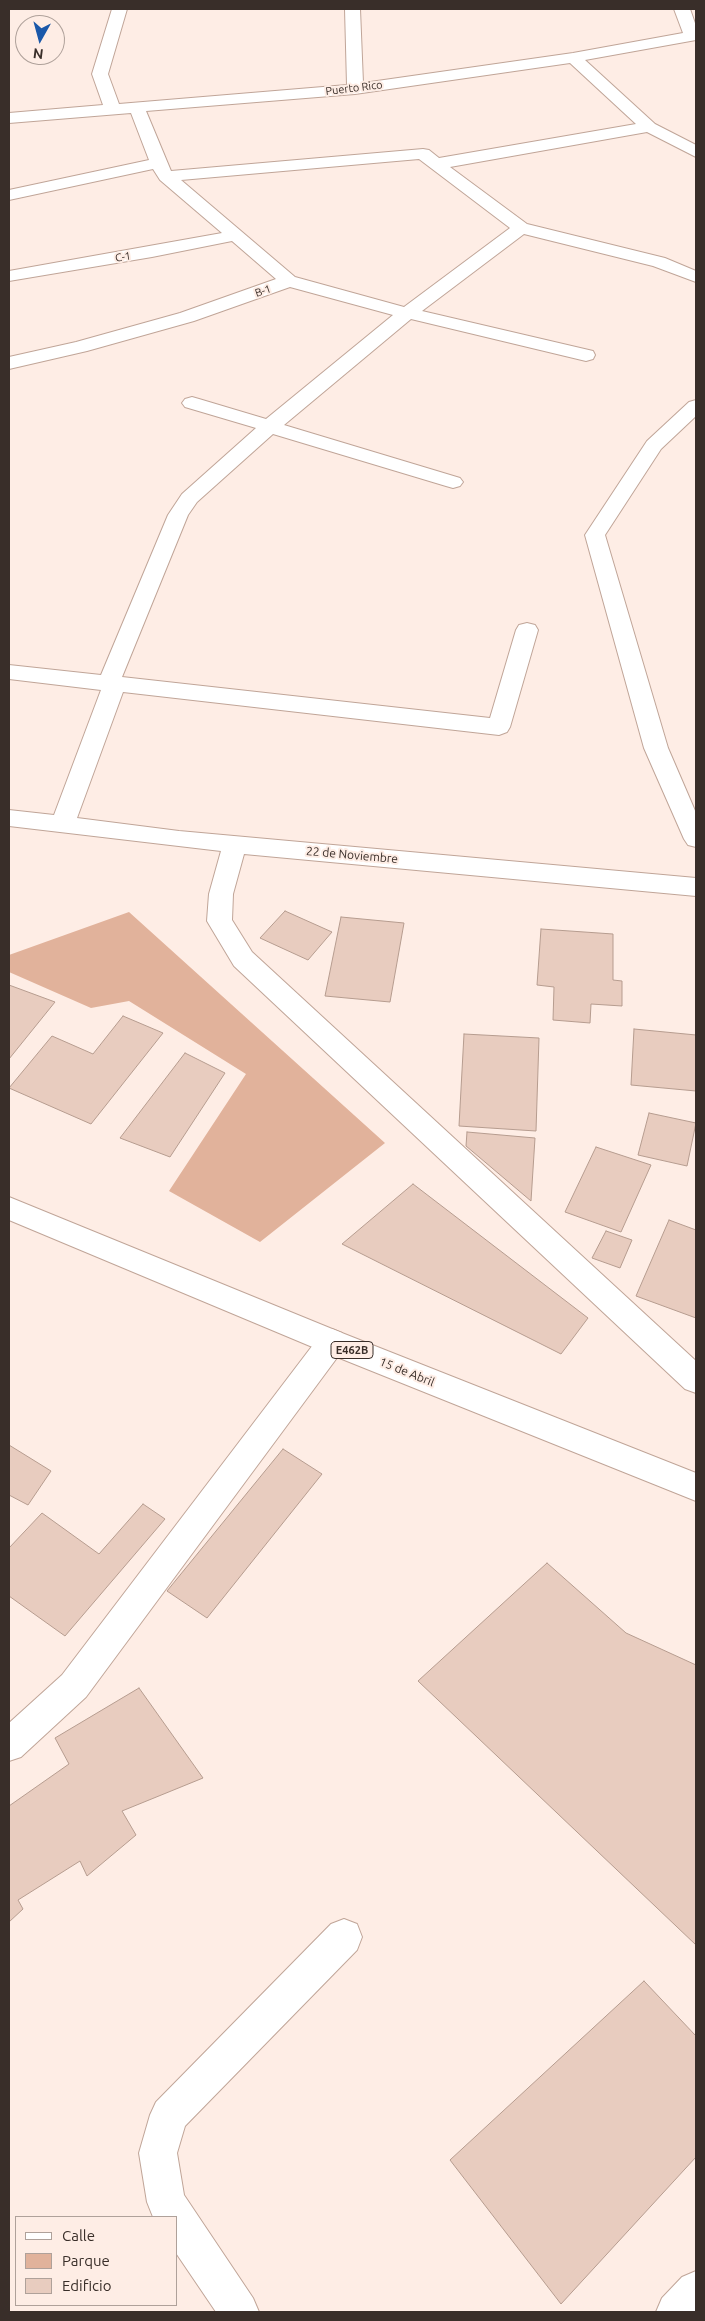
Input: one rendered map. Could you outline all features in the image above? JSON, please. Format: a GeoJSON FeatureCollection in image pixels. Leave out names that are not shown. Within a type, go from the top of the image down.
{"type":"FeatureCollection","features":[{"type":"Feature","properties":{"kind":"street"},"geometry":{"type":"LineString","coordinates":[[112,110],[100,74],[119,9]]}},
{"type":"Feature","properties":{"kind":"street"},"geometry":{"type":"LineString","coordinates":[[352,9],[355,89]]}},
{"type":"Feature","properties":{"kind":"street"},"geometry":{"type":"LineString","coordinates":[[682,9],[694,35]]}},
{"type":"Feature","properties":{"kind":"street","name":"Puerto Rico"},"geometry":{"type":"LineString","coordinates":[[9,118],[355,89],[573,58],[694,35]]}},
{"type":"Feature","properties":{"kind":"street"},"geometry":{"type":"LineString","coordinates":[[573,58],[649,127],[696,152]]}},
{"type":"Feature","properties":{"kind":"street","name":"B-1"},"geometry":{"type":"LineString","coordinates":[[9,363],[80,347],[187,317],[289,281],[162,170],[137,108]]}},
{"type":"Feature","properties":{"kind":"street"},"geometry":{"type":"LineString","coordinates":[[436,164],[649,127]]}},
{"type":"Feature","properties":{"kind":"street"},"geometry":{"type":"LineString","coordinates":[[9,195],[162,170],[423,154],[521,228],[659,262],[696,277]]}},
{"type":"Feature","properties":{"kind":"street"},"geometry":{"type":"LineString","coordinates":[[63,824],[111,685],[178,516],[189,498],[270,426],[408,312],[521,228]]}},
{"type":"Feature","properties":{"kind":"street","name":"C-1"},"geometry":{"type":"LineString","coordinates":[[9,276],[152,252],[236,235]]}},
{"type":"Feature","properties":{"kind":"street"},"geometry":{"type":"LineString","coordinates":[[289,281],[586,355]]}},
{"type":"Feature","properties":{"kind":"street"},"geometry":{"type":"LineString","coordinates":[[192,404],[453,482]]}},
{"type":"Feature","properties":{"kind":"street"},"geometry":{"type":"LineString","coordinates":[[696,406],[654,445],[595,535],[656,748],[696,839]]}},
{"type":"Feature","properties":{"kind":"street"},"geometry":{"type":"LineString","coordinates":[[9,672],[499,728],[527,630]]}},
{"type":"Feature","properties":{"kind":"street","name":"22 de Noviembre"},"geometry":{"type":"LineString","coordinates":[[9,818],[235,844],[696,887]]}},
{"type":"Feature","properties":{"kind":"street"},"geometry":{"type":"LineString","coordinates":[[235,844],[221,894],[219,921],[243,959],[696,1380]]}},
{"type":"Feature","properties":{"kind":"street","name":"15 de Abril"},"geometry":{"type":"LineString","coordinates":[[9,1208],[332,1342],[696,1487]]}},
{"type":"Feature","properties":{"kind":"street"},"geometry":{"type":"LineString","coordinates":[[9,1745],[74,1686],[332,1342]]}},
{"type":"Feature","properties":{"kind":"street"},"geometry":{"type":"LineString","coordinates":[[175,2216],[166,2202],[158,2153],[169,2115],[344,1937]]}},
{"type":"Feature","properties":{"kind":"street"},"geometry":{"type":"LineString","coordinates":[[178,2221],[239,2312]]}},
{"type":"Feature","properties":{"kind":"street"},"geometry":{"type":"LineString","coordinates":[[676,2312],[696,2291]]}},
{"type":"Feature","properties":{"kind":"green space"},"geometry":{"type":"Polygon","coordinates":[[[129,912],[385,1143],[260,1242],[169,1191],[246,1074],[129,1001],[91,1008],[9,972],[9,955],[129,912]]]}},
{"type":"Feature","properties":{"kind":"building"},"geometry":{"type":"Polygon","coordinates":[[[285,911],[332,932],[308,960],[260,938],[285,911]]]}},
{"type":"Feature","properties":{"kind":"building"},"geometry":{"type":"Polygon","coordinates":[[[341,917],[404,923],[390,1002],[325,996],[341,917]]]}},
{"type":"Feature","properties":{"kind":"building"},"geometry":{"type":"Polygon","coordinates":[[[541,929],[613,934],[613,980],[622,981],[622,1006],[591,1004],[590,1023],[553,1020],[554,987],[537,985],[541,929]]]}},
{"type":"Feature","properties":{"kind":"building"},"geometry":{"type":"Polygon","coordinates":[[[9,985],[55,1002],[9,1059],[9,985]]]}},
{"type":"Feature","properties":{"kind":"building"},"geometry":{"type":"Polygon","coordinates":[[[123,1016],[163,1033],[91,1124],[9,1088],[52,1036],[93,1054],[123,1016]]]}},
{"type":"Feature","properties":{"kind":"building"},"geometry":{"type":"Polygon","coordinates":[[[634,1029],[696,1035],[696,1091],[631,1085],[634,1029]]]}},
{"type":"Feature","properties":{"kind":"building"},"geometry":{"type":"Polygon","coordinates":[[[464,1034],[539,1038],[536,1131],[459,1126],[464,1034]]]}},
{"type":"Feature","properties":{"kind":"building"},"geometry":{"type":"Polygon","coordinates":[[[185,1053],[225,1073],[170,1157],[120,1138],[185,1053]]]}},
{"type":"Feature","properties":{"kind":"building"},"geometry":{"type":"Polygon","coordinates":[[[649,1113],[696,1123],[687,1166],[638,1155],[649,1113]]]}},
{"type":"Feature","properties":{"kind":"building"},"geometry":{"type":"Polygon","coordinates":[[[467,1132],[535,1138],[531,1201],[466,1146],[467,1132]]]}},
{"type":"Feature","properties":{"kind":"building"},"geometry":{"type":"Polygon","coordinates":[[[596,1147],[651,1165],[621,1232],[565,1212],[596,1147]]]}},
{"type":"Feature","properties":{"kind":"building"},"geometry":{"type":"Polygon","coordinates":[[[413,1184],[588,1318],[561,1354],[342,1244],[413,1184]]]}},
{"type":"Feature","properties":{"kind":"building"},"geometry":{"type":"Polygon","coordinates":[[[669,1220],[696,1230],[696,1318],[636,1296],[669,1220]]]}},
{"type":"Feature","properties":{"kind":"building"},"geometry":{"type":"Polygon","coordinates":[[[606,1231],[632,1240],[620,1268],[592,1258],[606,1231]]]}},
{"type":"Feature","properties":{"kind":"building"},"geometry":{"type":"Polygon","coordinates":[[[9,1445],[51,1471],[28,1505],[9,1495],[9,1445]]]}},
{"type":"Feature","properties":{"kind":"building"},"geometry":{"type":"Polygon","coordinates":[[[283,1449],[322,1474],[207,1618],[167,1591],[283,1449]]]}},
{"type":"Feature","properties":{"kind":"building"},"geometry":{"type":"Polygon","coordinates":[[[143,1504],[165,1519],[65,1636],[9,1596],[9,1548],[42,1513],[99,1554],[143,1504]]]}},
{"type":"Feature","properties":{"kind":"building"},"geometry":{"type":"Polygon","coordinates":[[[547,1563],[626,1633],[696,1665],[696,1945],[418,1681],[547,1563]]]}},
{"type":"Feature","properties":{"kind":"building"},"geometry":{"type":"Polygon","coordinates":[[[139,1688],[203,1778],[122,1811],[136,1835],[87,1876],[80,1861],[18,1900],[23,1909],[9,1922],[9,1806],[69,1764],[55,1738],[139,1688]]]}},
{"type":"Feature","properties":{"kind":"building"},"geometry":{"type":"Polygon","coordinates":[[[644,1981],[696,2036],[696,2157],[561,2304],[450,2160],[644,1981]]]}}]}
